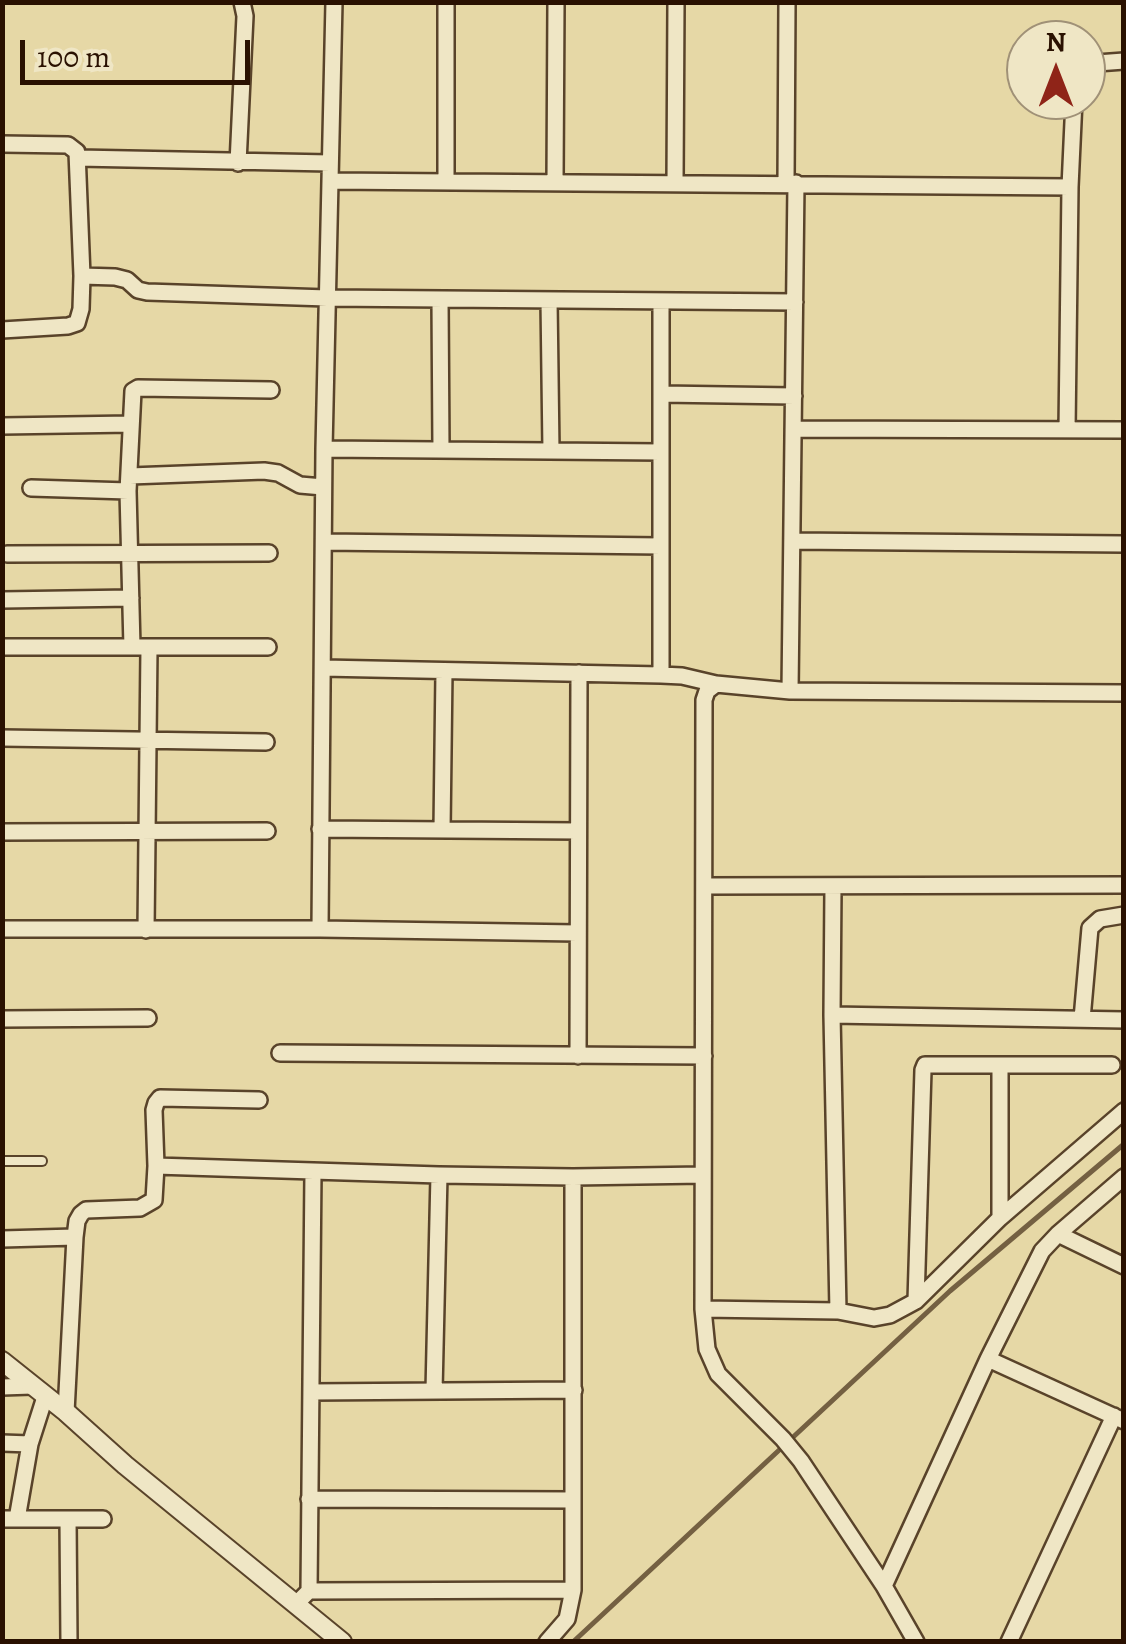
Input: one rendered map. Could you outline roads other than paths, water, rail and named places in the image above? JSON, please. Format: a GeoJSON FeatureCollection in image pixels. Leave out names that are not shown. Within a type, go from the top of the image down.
{"type":"FeatureCollection","features":[{"type":"Feature","properties":{"kind":"street"},"geometry":{"type":"LineString","coordinates":[[238,162],[245,16],[242,2]]}},
{"type":"Feature","properties":{"kind":"street"},"geometry":{"type":"LineString","coordinates":[[320,929],[324,450],[334,2]]}},
{"type":"Feature","properties":{"kind":"street"},"geometry":{"type":"LineString","coordinates":[[446,2],[446,182]]}},
{"type":"Feature","properties":{"kind":"street"},"geometry":{"type":"LineString","coordinates":[[555,182],[556,2]]}},
{"type":"Feature","properties":{"kind":"street"},"geometry":{"type":"LineString","coordinates":[[674,183],[676,2]]}},
{"type":"Feature","properties":{"kind":"street"},"geometry":{"type":"LineString","coordinates":[[787,2],[795,302],[790,691]]}},
{"type":"Feature","properties":{"kind":"street"},"geometry":{"type":"LineString","coordinates":[[1067,430],[1073,120]]}},
{"type":"Feature","properties":{"kind":"street"},"geometry":{"type":"LineString","coordinates":[[2,144],[68,145],[76,152],[82,276],[77,323],[2,330]]}},
{"type":"Feature","properties":{"kind":"street"},"geometry":{"type":"LineString","coordinates":[[78,158],[330,162]]}},
{"type":"Feature","properties":{"kind":"street"},"geometry":{"type":"LineString","coordinates":[[330,182],[1070,187]]}},
{"type":"Feature","properties":{"kind":"street"},"geometry":{"type":"LineString","coordinates":[[82,276],[115,277],[147,292],[327,298],[795,302]]}},
{"type":"Feature","properties":{"kind":"street"},"geometry":{"type":"LineString","coordinates":[[440,299],[441,450]]}},
{"type":"Feature","properties":{"kind":"street"},"geometry":{"type":"LineString","coordinates":[[549,300],[550,451]]}},
{"type":"Feature","properties":{"kind":"street"},"geometry":{"type":"LineString","coordinates":[[660,301],[661,674]]}},
{"type":"Feature","properties":{"kind":"street"},"geometry":{"type":"LineString","coordinates":[[146,930],[150,740],[141,647],[131,598],[129,483],[133,391],[271,390]]}},
{"type":"Feature","properties":{"kind":"street"},"geometry":{"type":"LineString","coordinates":[[661,394],[794,396]]}},
{"type":"Feature","properties":{"kind":"street"},"geometry":{"type":"LineString","coordinates":[[2,426],[132,424]]}},
{"type":"Feature","properties":{"kind":"street"},"geometry":{"type":"LineString","coordinates":[[794,429],[1124,430]]}},
{"type":"Feature","properties":{"kind":"street"},"geometry":{"type":"LineString","coordinates":[[324,450],[661,452]]}},
{"type":"Feature","properties":{"kind":"street"},"geometry":{"type":"LineString","coordinates":[[30,488],[264,471],[278,473],[300,485],[324,487]]}},
{"type":"Feature","properties":{"kind":"street"},"geometry":{"type":"LineString","coordinates":[[792,540],[1124,544]]}},
{"type":"Feature","properties":{"kind":"street"},"geometry":{"type":"LineString","coordinates":[[324,542],[661,546]]}},
{"type":"Feature","properties":{"kind":"street"},"geometry":{"type":"LineString","coordinates":[[7,554],[269,553]]}},
{"type":"Feature","properties":{"kind":"street"},"geometry":{"type":"LineString","coordinates":[[2,600],[131,598]]}},
{"type":"Feature","properties":{"kind":"street"},"geometry":{"type":"LineString","coordinates":[[2,647],[268,647]]}},
{"type":"Feature","properties":{"kind":"street"},"geometry":{"type":"LineString","coordinates":[[323,668],[661,674],[790,691],[1124,693]]}},
{"type":"Feature","properties":{"kind":"street"},"geometry":{"type":"LineString","coordinates":[[442,830],[444,671]]}},
{"type":"Feature","properties":{"kind":"street"},"geometry":{"type":"LineString","coordinates":[[578,1056],[580,673]]}},
{"type":"Feature","properties":{"kind":"street"},"geometry":{"type":"LineString","coordinates":[[716,684],[706,690],[704,700],[702,1175],[706,1349],[718,1374],[801,1461],[884,1586],[916,1642]]}},
{"type":"Feature","properties":{"kind":"street"},"geometry":{"type":"LineString","coordinates":[[2,738],[266,742]]}},
{"type":"Feature","properties":{"kind":"street"},"geometry":{"type":"LineString","coordinates":[[320,829],[578,832]]}},
{"type":"Feature","properties":{"kind":"street"},"geometry":{"type":"LineString","coordinates":[[2,832],[267,831]]}},
{"type":"Feature","properties":{"kind":"street"},"geometry":{"type":"LineString","coordinates":[[704,886],[1124,885]]}},
{"type":"Feature","properties":{"kind":"street"},"geometry":{"type":"LineString","coordinates":[[833,886],[838,1312]]}},
{"type":"Feature","properties":{"kind":"street"},"geometry":{"type":"LineString","coordinates":[[1082,1019],[1090,928],[1100,919],[1124,915]]}},
{"type":"Feature","properties":{"kind":"street"},"geometry":{"type":"LineString","coordinates":[[2,929],[577,933]]}},
{"type":"Feature","properties":{"kind":"street"},"geometry":{"type":"LineString","coordinates":[[832,1015],[1124,1020]]}},
{"type":"Feature","properties":{"kind":"street"},"geometry":{"type":"LineString","coordinates":[[2,1019],[148,1018]]}},
{"type":"Feature","properties":{"kind":"street"},"geometry":{"type":"LineString","coordinates":[[280,1053],[704,1056]]}},
{"type":"Feature","properties":{"kind":"street"},"geometry":{"type":"LineString","coordinates":[[1000,1065],[1000,1218]]}},
{"type":"Feature","properties":{"kind":"street"},"geometry":{"type":"LineString","coordinates":[[916,1301],[924,1067],[1112,1065]]}},
{"type":"Feature","properties":{"kind":"street"},"geometry":{"type":"LineString","coordinates":[[66,1412],[77,1221],[86,1210],[140,1208],[156,1196],[154,1110],[160,1098],[258,1100]]}},
{"type":"Feature","properties":{"kind":"street"},"geometry":{"type":"LineString","coordinates":[[703,1309],[838,1312],[874,1318],[890,1315],[916,1301],[1000,1218],[1124,1111]]}},
{"type":"Feature","properties":{"kind":"street"},"geometry":{"type":"LineString","coordinates":[[156,1166],[439,1175],[702,1175]]}},
{"type":"Feature","properties":{"kind":"street"},"geometry":{"type":"LineString","coordinates":[[302,1597],[310,1498],[313,1171]]}},
{"type":"Feature","properties":{"kind":"street"},"geometry":{"type":"LineString","coordinates":[[434,1390],[439,1175]]}},
{"type":"Feature","properties":{"kind":"street"},"geometry":{"type":"LineString","coordinates":[[547,1642],[567,1618],[572,1590],[573,1177]]}},
{"type":"Feature","properties":{"kind":"street"},"geometry":{"type":"LineString","coordinates":[[884,1586],[1042,1251],[1124,1177]]}},
{"type":"Feature","properties":{"kind":"street"},"geometry":{"type":"LineString","coordinates":[[1058,1234],[1124,1266]]}},
{"type":"Feature","properties":{"kind":"street"},"geometry":{"type":"LineString","coordinates":[[2,1240],[75,1237]]}},
{"type":"Feature","properties":{"kind":"street"},"geometry":{"type":"LineString","coordinates":[[988,1359],[1118,1419],[1009,1642]]}},
{"type":"Feature","properties":{"kind":"street"},"geometry":{"type":"LineString","coordinates":[[2,1361],[125,1465],[302,1597],[342,1642]]}},
{"type":"Feature","properties":{"kind":"street"},"geometry":{"type":"LineString","coordinates":[[2,1386],[39,1392]]}},
{"type":"Feature","properties":{"kind":"street"},"geometry":{"type":"LineString","coordinates":[[310,1392],[574,1390]]}},
{"type":"Feature","properties":{"kind":"street"},"geometry":{"type":"LineString","coordinates":[[39,1392],[10,1519],[103,1519]]}},
{"type":"Feature","properties":{"kind":"street"},"geometry":{"type":"LineString","coordinates":[[2,1443],[30,1444]]}},
{"type":"Feature","properties":{"kind":"street"},"geometry":{"type":"LineString","coordinates":[[310,1498],[574,1500]]}},
{"type":"Feature","properties":{"kind":"street"},"geometry":{"type":"LineString","coordinates":[[68,1519],[68,1642]]}},
{"type":"Feature","properties":{"kind":"street"},"geometry":{"type":"LineString","coordinates":[[302,1597],[572,1590]]}},
{"type":"Feature","properties":{"kind":"lane"},"geometry":{"type":"LineString","coordinates":[[2,1160],[42,1160]]}},
{"type":"Feature","properties":{"kind":"waterway"},"geometry":{"type":"LineString","coordinates":[[573,1642],[950,1291],[1124,1144]]}}]}
